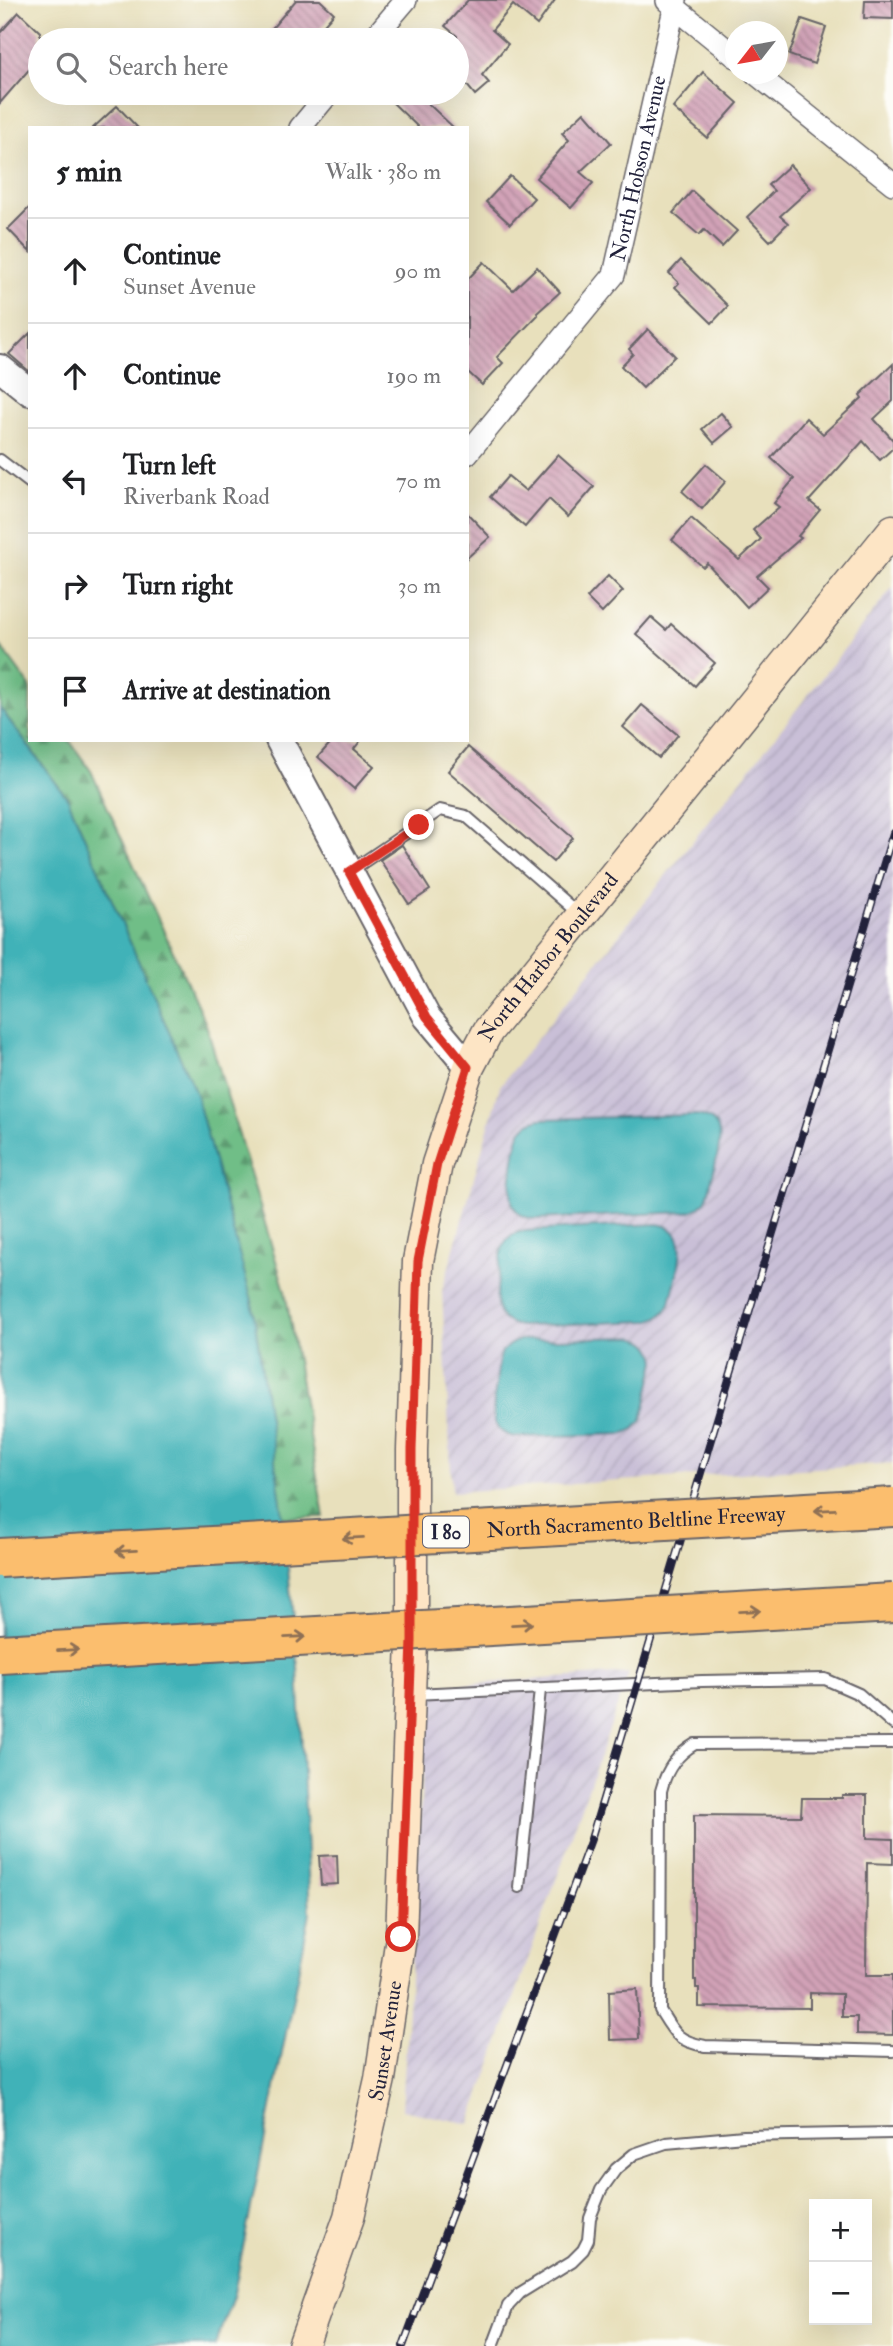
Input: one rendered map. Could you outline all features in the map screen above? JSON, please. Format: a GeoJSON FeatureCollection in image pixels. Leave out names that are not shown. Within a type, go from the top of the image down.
{"type":"FeatureCollection","features":[{"type":"Feature","properties":{"kind":"highway","name":"North Sacramento Beltline Freeway"},"geometry":{"type":"LineString","coordinates":[[0,1559],[893,1507]]}},
{"type":"Feature","properties":{"kind":"highway"},"geometry":{"type":"LineString","coordinates":[[0,1654],[893,1602]]}},
{"type":"Feature","properties":{"kind":"main road","name":"North Harbor Boulevard"},"geometry":{"type":"LineString","coordinates":[[412,1641],[412,1450],[418,1261],[437,1164],[468,1067],[488,1031],[893,530]]}},
{"type":"Feature","properties":{"kind":"main road","name":"Sunset Avenue"},"geometry":{"type":"LineString","coordinates":[[303,2346],[349,2217],[380,2079],[401,1937],[412,1641]]}},
{"type":"Feature","properties":{"kind":"street"},"geometry":{"type":"LineString","coordinates":[[382,28],[406,0]]}},
{"type":"Feature","properties":{"kind":"street"},"geometry":{"type":"LineString","coordinates":[[672,2],[725,48]]}},
{"type":"Feature","properties":{"kind":"street","name":"North Hobson Avenue"},"geometry":{"type":"LineString","coordinates":[[469,452],[614,275],[672,2]]}},
{"type":"Feature","properties":{"kind":"street"},"geometry":{"type":"LineString","coordinates":[[769,84],[893,184]]}},
{"type":"Feature","properties":{"kind":"street"},"geometry":{"type":"LineString","coordinates":[[302,126],[319,105]]}},
{"type":"Feature","properties":{"kind":"street"},"geometry":{"type":"LineString","coordinates":[[0,368],[28,390]]}},
{"type":"Feature","properties":{"kind":"street"},"geometry":{"type":"LineString","coordinates":[[280,742],[427,1017],[468,1067]]}},
{"type":"Feature","properties":{"kind":"lane"},"geometry":{"type":"LineString","coordinates":[[0,460],[28,481]]}},
{"type":"Feature","properties":{"kind":"lane"},"geometry":{"type":"LineString","coordinates":[[349,872],[440,810],[447,811],[466,816],[581,916]]}},
{"type":"Feature","properties":{"kind":"lane"},"geometry":{"type":"LineString","coordinates":[[410,1694],[702,1681],[825,1679],[859,1694],[893,1724]]}},
{"type":"Feature","properties":{"kind":"lane"},"geometry":{"type":"LineString","coordinates":[[519,1887],[540,1689]]}},
{"type":"Feature","properties":{"kind":"lane"},"geometry":{"type":"LineString","coordinates":[[893,1743],[695,1744],[682,1752],[665,1774],[661,1791],[660,2010],[673,2031],[686,2043],[705,2046],[893,2052]]}},
{"type":"Feature","properties":{"kind":"lane"},"geometry":{"type":"LineString","coordinates":[[493,2346],[508,2306],[520,2293],[563,2267],[583,2250],[588,2240],[590,2218],[601,2190],[616,2169],[634,2154],[666,2143],[744,2136],[893,2133]]}},
{"type":"Feature","properties":{"kind":"shaded area"},"geometry":{"type":"Polygon","coordinates":[[[893,587],[893,1463],[452,1492],[442,1291],[500,1086],[893,587]]]}},
{"type":"Feature","properties":{"kind":"shaded area"},"geometry":{"type":"Polygon","coordinates":[[[629,1673],[470,2124],[402,2110],[428,1687],[629,1673]]]}},
{"type":"Feature","properties":{"kind":"green space"},"geometry":{"type":"Polygon","coordinates":[[[0,645],[28,683],[28,742],[70,742],[91,771],[206,1024],[285,1291],[324,1517],[260,1518],[68,799],[0,708],[0,645]]]}},
{"type":"Feature","properties":{"kind":"water"},"geometry":{"type":"Polygon","coordinates":[[[0,708],[68,799],[196,1094],[252,1301],[282,1509],[298,1668],[310,1913],[234,2293],[215,2346],[0,2346],[0,708]]]}},
{"type":"Feature","properties":{"kind":"water"},"geometry":{"type":"Polygon","coordinates":[[[697,1115],[715,1123],[720,1138],[708,1195],[697,1209],[686,1212],[535,1219],[522,1215],[513,1205],[512,1179],[517,1144],[522,1130],[530,1123],[541,1119],[697,1115]]]}},
{"type":"Feature","properties":{"kind":"water"},"geometry":{"type":"Polygon","coordinates":[[[657,1224],[669,1228],[677,1235],[680,1244],[679,1268],[670,1303],[658,1317],[647,1321],[521,1326],[511,1324],[500,1314],[496,1300],[501,1257],[506,1241],[514,1234],[524,1231],[657,1224]]]}},
{"type":"Feature","properties":{"kind":"water"},"geometry":{"type":"Polygon","coordinates":[[[632,1337],[649,1344],[656,1361],[642,1420],[634,1429],[623,1434],[517,1437],[507,1435],[496,1425],[493,1410],[498,1364],[502,1352],[510,1344],[520,1340],[632,1337]]]}},
{"type":"Feature","properties":{"kind":"building"},"geometry":{"type":"Polygon","coordinates":[[[296,0],[320,0],[334,13],[321,28],[272,28],[296,0]]]}},
{"type":"Feature","properties":{"kind":"building"},"geometry":{"type":"Polygon","coordinates":[[[468,0],[555,0],[537,25],[513,5],[492,30],[508,44],[482,75],[489,83],[475,95],[469,88],[469,28],[445,26],[468,0]]]}},
{"type":"Feature","properties":{"kind":"building"},"geometry":{"type":"Polygon","coordinates":[[[865,0],[893,0],[893,19],[864,18],[865,0]]]}},
{"type":"Feature","properties":{"kind":"building"},"geometry":{"type":"Polygon","coordinates":[[[19,12],[36,28],[28,28],[28,71],[0,103],[0,33],[19,12]]]}},
{"type":"Feature","properties":{"kind":"building"},"geometry":{"type":"Polygon","coordinates":[[[802,19],[826,27],[814,64],[789,55],[802,19]]]}},
{"type":"Feature","properties":{"kind":"building"},"geometry":{"type":"Polygon","coordinates":[[[703,72],[738,103],[707,138],[673,108],[703,72]]]}},
{"type":"Feature","properties":{"kind":"building"},"geometry":{"type":"Polygon","coordinates":[[[395,105],[430,105],[452,126],[417,126],[395,105]]]}},
{"type":"Feature","properties":{"kind":"building"},"geometry":{"type":"Polygon","coordinates":[[[117,106],[136,126],[95,126],[117,106]]]}},
{"type":"Feature","properties":{"kind":"building"},"geometry":{"type":"Polygon","coordinates":[[[584,112],[611,143],[580,172],[593,183],[571,208],[536,178],[569,140],[562,133],[584,112]]]}},
{"type":"Feature","properties":{"kind":"building"},"geometry":{"type":"Polygon","coordinates":[[[790,165],[811,188],[780,216],[788,223],[770,241],[747,217],[774,191],[768,185],[790,165]]]}},
{"type":"Feature","properties":{"kind":"building"},"geometry":{"type":"Polygon","coordinates":[[[510,176],[534,198],[510,224],[486,202],[510,176]]]}},
{"type":"Feature","properties":{"kind":"building"},"geometry":{"type":"Polygon","coordinates":[[[692,191],[737,231],[722,247],[704,230],[699,235],[673,213],[692,191]]]}},
{"type":"Feature","properties":{"kind":"building"},"geometry":{"type":"Polygon","coordinates":[[[28,209],[28,250],[8,229],[28,209]]]}},
{"type":"Feature","properties":{"kind":"building"},"geometry":{"type":"Polygon","coordinates":[[[681,260],[728,306],[712,323],[675,287],[679,283],[669,273],[681,260]]]}},
{"type":"Feature","properties":{"kind":"building"},"geometry":{"type":"Polygon","coordinates":[[[484,262],[513,290],[537,267],[560,292],[497,357],[503,363],[482,385],[469,373],[469,278],[484,262]]]}},
{"type":"Feature","properties":{"kind":"building"},"geometry":{"type":"Polygon","coordinates":[[[648,329],[675,356],[643,388],[621,366],[633,354],[629,349],[648,329]]]}},
{"type":"Feature","properties":{"kind":"building"},"geometry":{"type":"Polygon","coordinates":[[[28,335],[28,370],[9,354],[28,335]]]}},
{"type":"Feature","properties":{"kind":"building"},"geometry":{"type":"Polygon","coordinates":[[[893,364],[893,401],[874,419],[893,440],[893,448],[880,460],[863,441],[809,501],[820,510],[798,536],[801,538],[757,576],[768,587],[747,607],[707,563],[703,567],[672,540],[691,518],[739,560],[761,539],[753,530],[779,507],[774,503],[794,479],[771,458],[806,418],[823,434],[862,398],[860,395],[893,364]]]}},
{"type":"Feature","properties":{"kind":"building"},"geometry":{"type":"Polygon","coordinates":[[[721,413],[733,427],[714,443],[702,429],[721,413]]]}},
{"type":"Feature","properties":{"kind":"building"},"geometry":{"type":"Polygon","coordinates":[[[558,455],[594,487],[568,517],[549,499],[525,527],[490,497],[508,476],[526,491],[558,455]]]}},
{"type":"Feature","properties":{"kind":"building"},"geometry":{"type":"Polygon","coordinates":[[[706,464],[726,481],[702,509],[682,491],[706,464]]]}},
{"type":"Feature","properties":{"kind":"building"},"geometry":{"type":"Polygon","coordinates":[[[469,515],[490,537],[469,556],[469,515]]]}},
{"type":"Feature","properties":{"kind":"building"},"geometry":{"type":"Polygon","coordinates":[[[608,576],[623,591],[602,613],[587,598],[608,576]]]}},
{"type":"Feature","properties":{"kind":"building"},"geometry":{"type":"Polygon","coordinates":[[[651,617],[666,630],[671,624],[715,663],[695,686],[636,634],[651,617]]]}},
{"type":"Feature","properties":{"kind":"building"},"geometry":{"type":"Polygon","coordinates":[[[642,705],[678,735],[659,758],[623,727],[642,705]]]}},
{"type":"Feature","properties":{"kind":"building"},"geometry":{"type":"Polygon","coordinates":[[[331,742],[359,742],[354,749],[374,766],[354,789],[318,757],[331,742]]]}},
{"type":"Feature","properties":{"kind":"building"},"geometry":{"type":"Polygon","coordinates":[[[468,747],[573,838],[553,862],[448,771],[468,747]]]}},
{"type":"Feature","properties":{"kind":"building"},"geometry":{"type":"Polygon","coordinates":[[[402,845],[430,890],[409,904],[380,860],[402,845]]]}},
{"type":"Feature","properties":{"kind":"building"},"geometry":{"type":"Polygon","coordinates":[[[842,1795],[867,1795],[867,1838],[893,1839],[893,1864],[867,1863],[866,1975],[893,1975],[893,2035],[857,2034],[857,2017],[842,2017],[842,1994],[810,1993],[810,2008],[699,2007],[699,1988],[696,1988],[694,1980],[694,1815],[801,1816],[802,1798],[842,1798],[842,1795]]]}},
{"type":"Feature","properties":{"kind":"building"},"geometry":{"type":"Polygon","coordinates":[[[337,1855],[338,1884],[321,1885],[319,1856],[337,1855]]]}},
{"type":"Feature","properties":{"kind":"building"},"geometry":{"type":"Polygon","coordinates":[[[637,1989],[639,2039],[610,2040],[609,1991],[637,1989]]]}},
{"type":"Feature","properties":{"kind":"railway"},"geometry":{"type":"LineString","coordinates":[[403,2346],[591,1839],[893,833]]}},
{"type":"Feature","properties":{"kind":"route"},"geometry":{"type":"LineString","coordinates":[[401,1937],[412,1641],[412,1450],[418,1261],[437,1164],[468,1067],[427,1017],[349,872],[419,825]]}}]}
